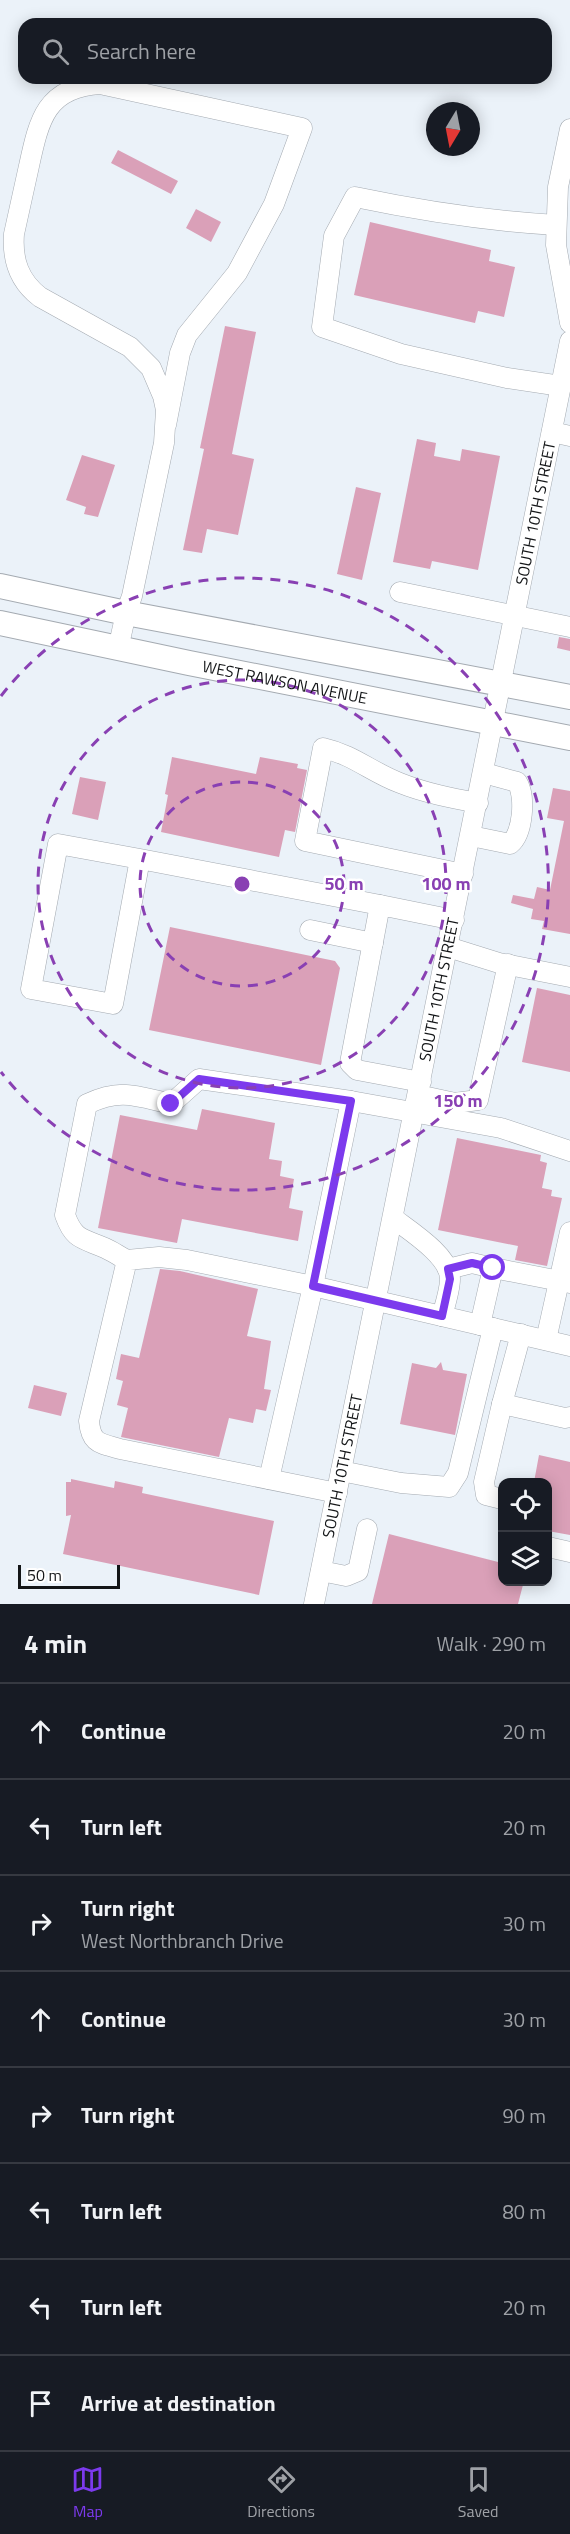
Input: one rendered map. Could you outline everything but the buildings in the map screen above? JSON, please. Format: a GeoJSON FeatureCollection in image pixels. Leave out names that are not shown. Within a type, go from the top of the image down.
{"type":"FeatureCollection","features":[{"type":"Feature","properties":{"kind":"main road"},"geometry":{"type":"LineString","coordinates":[[0,586],[126,613],[570,697]]}},
{"type":"Feature","properties":{"kind":"main road","name":"WEST RAWSON AVENUE"},"geometry":{"type":"LineString","coordinates":[[0,623],[118,649],[570,738]]}},
{"type":"Feature","properties":{"kind":"street"},"geometry":{"type":"LineString","coordinates":[[118,649],[132,596],[166,425],[180,353],[187,336],[237,273],[274,204],[302,128],[108,86],[86,85],[73,88],[53,101],[40,120],[14,234],[15,261],[21,277],[40,297],[116,338],[141,357],[158,382],[166,410],[166,425]]}},
{"type":"Feature","properties":{"kind":"street"},"geometry":{"type":"LineString","coordinates":[[570,129],[558,187],[555,245],[570,323]]}},
{"type":"Feature","properties":{"kind":"street"},"geometry":{"type":"LineString","coordinates":[[556,225],[454,216],[354,197],[334,236],[322,327],[401,354],[507,378],[561,387]]}},
{"type":"Feature","properties":{"kind":"street","name":"SOUTH 10TH STREET"},"geometry":{"type":"LineString","coordinates":[[314,1604],[515,615],[561,434],[561,387],[568,363],[570,341]]}},
{"type":"Feature","properties":{"kind":"street"},"geometry":{"type":"LineString","coordinates":[[400,592],[570,627]]}},
{"type":"Feature","properties":{"kind":"street"},"geometry":{"type":"LineString","coordinates":[[463,874],[305,842],[323,748],[347,754],[400,784],[478,803]]}},
{"type":"Feature","properties":{"kind":"street"},"geometry":{"type":"LineString","coordinates":[[471,836],[502,844],[510,844],[516,839],[524,798],[522,789],[517,782],[484,773]]}},
{"type":"Feature","properties":{"kind":"street"},"geometry":{"type":"LineString","coordinates":[[140,860],[113,1004],[31,989],[58,844],[454,920]]}},
{"type":"Feature","properties":{"kind":"street"},"geometry":{"type":"LineString","coordinates":[[380,905],[351,1063],[357,1070],[418,1097],[570,1151]]}},
{"type":"Feature","properties":{"kind":"street"},"geometry":{"type":"LineString","coordinates":[[310,930],[372,943]]}},
{"type":"Feature","properties":{"kind":"street"},"geometry":{"type":"LineString","coordinates":[[448,947],[508,964],[570,977]]}},
{"type":"Feature","properties":{"kind":"street"},"geometry":{"type":"LineString","coordinates":[[508,964],[478,1100],[455,1103],[418,1097],[351,1101],[199,1079],[171,1104],[119,1093],[87,1104],[65,1215],[71,1231],[127,1260],[159,1257],[187,1260],[313,1286],[570,1346]]}},
{"type":"Feature","properties":{"kind":"street"},"geometry":{"type":"LineString","coordinates":[[269,1479],[313,1286],[351,1101]]}},
{"type":"Feature","properties":{"kind":"street"},"geometry":{"type":"LineString","coordinates":[[393,1218],[427,1243],[448,1269],[450,1279],[442,1316]]}},
{"type":"Feature","properties":{"kind":"street"},"geometry":{"type":"LineString","coordinates":[[546,1340],[565,1282],[569,1242]]}},
{"type":"Feature","properties":{"kind":"street"},"geometry":{"type":"LineString","coordinates":[[127,1260],[89,1421],[90,1433],[96,1442],[120,1449],[337,1493]]}},
{"type":"Feature","properties":{"kind":"street"},"geometry":{"type":"LineString","coordinates":[[448,1269],[472,1263],[565,1282]]}},
{"type":"Feature","properties":{"kind":"street"},"geometry":{"type":"LineString","coordinates":[[341,1470],[401,1483],[449,1487],[458,1473],[486,1326],[493,1268]]}},
{"type":"Feature","properties":{"kind":"street"},"geometry":{"type":"LineString","coordinates":[[498,1498],[486,1495],[484,1482],[521,1334]]}},
{"type":"Feature","properties":{"kind":"street"},"geometry":{"type":"LineString","coordinates":[[502,1404],[564,1418],[570,1416]]}},
{"type":"Feature","properties":{"kind":"street"},"geometry":{"type":"LineString","coordinates":[[321,1571],[346,1576],[358,1571],[367,1529]]}},
{"type":"Feature","properties":{"kind":"street"},"geometry":{"type":"LineString","coordinates":[[552,1548],[570,1552]]}},
{"type":"Feature","properties":{"kind":"route"},"geometry":{"type":"LineString","coordinates":[[171,1104],[199,1079],[351,1101],[313,1286],[442,1316],[450,1279],[448,1269],[472,1263],[493,1268]]}}]}
